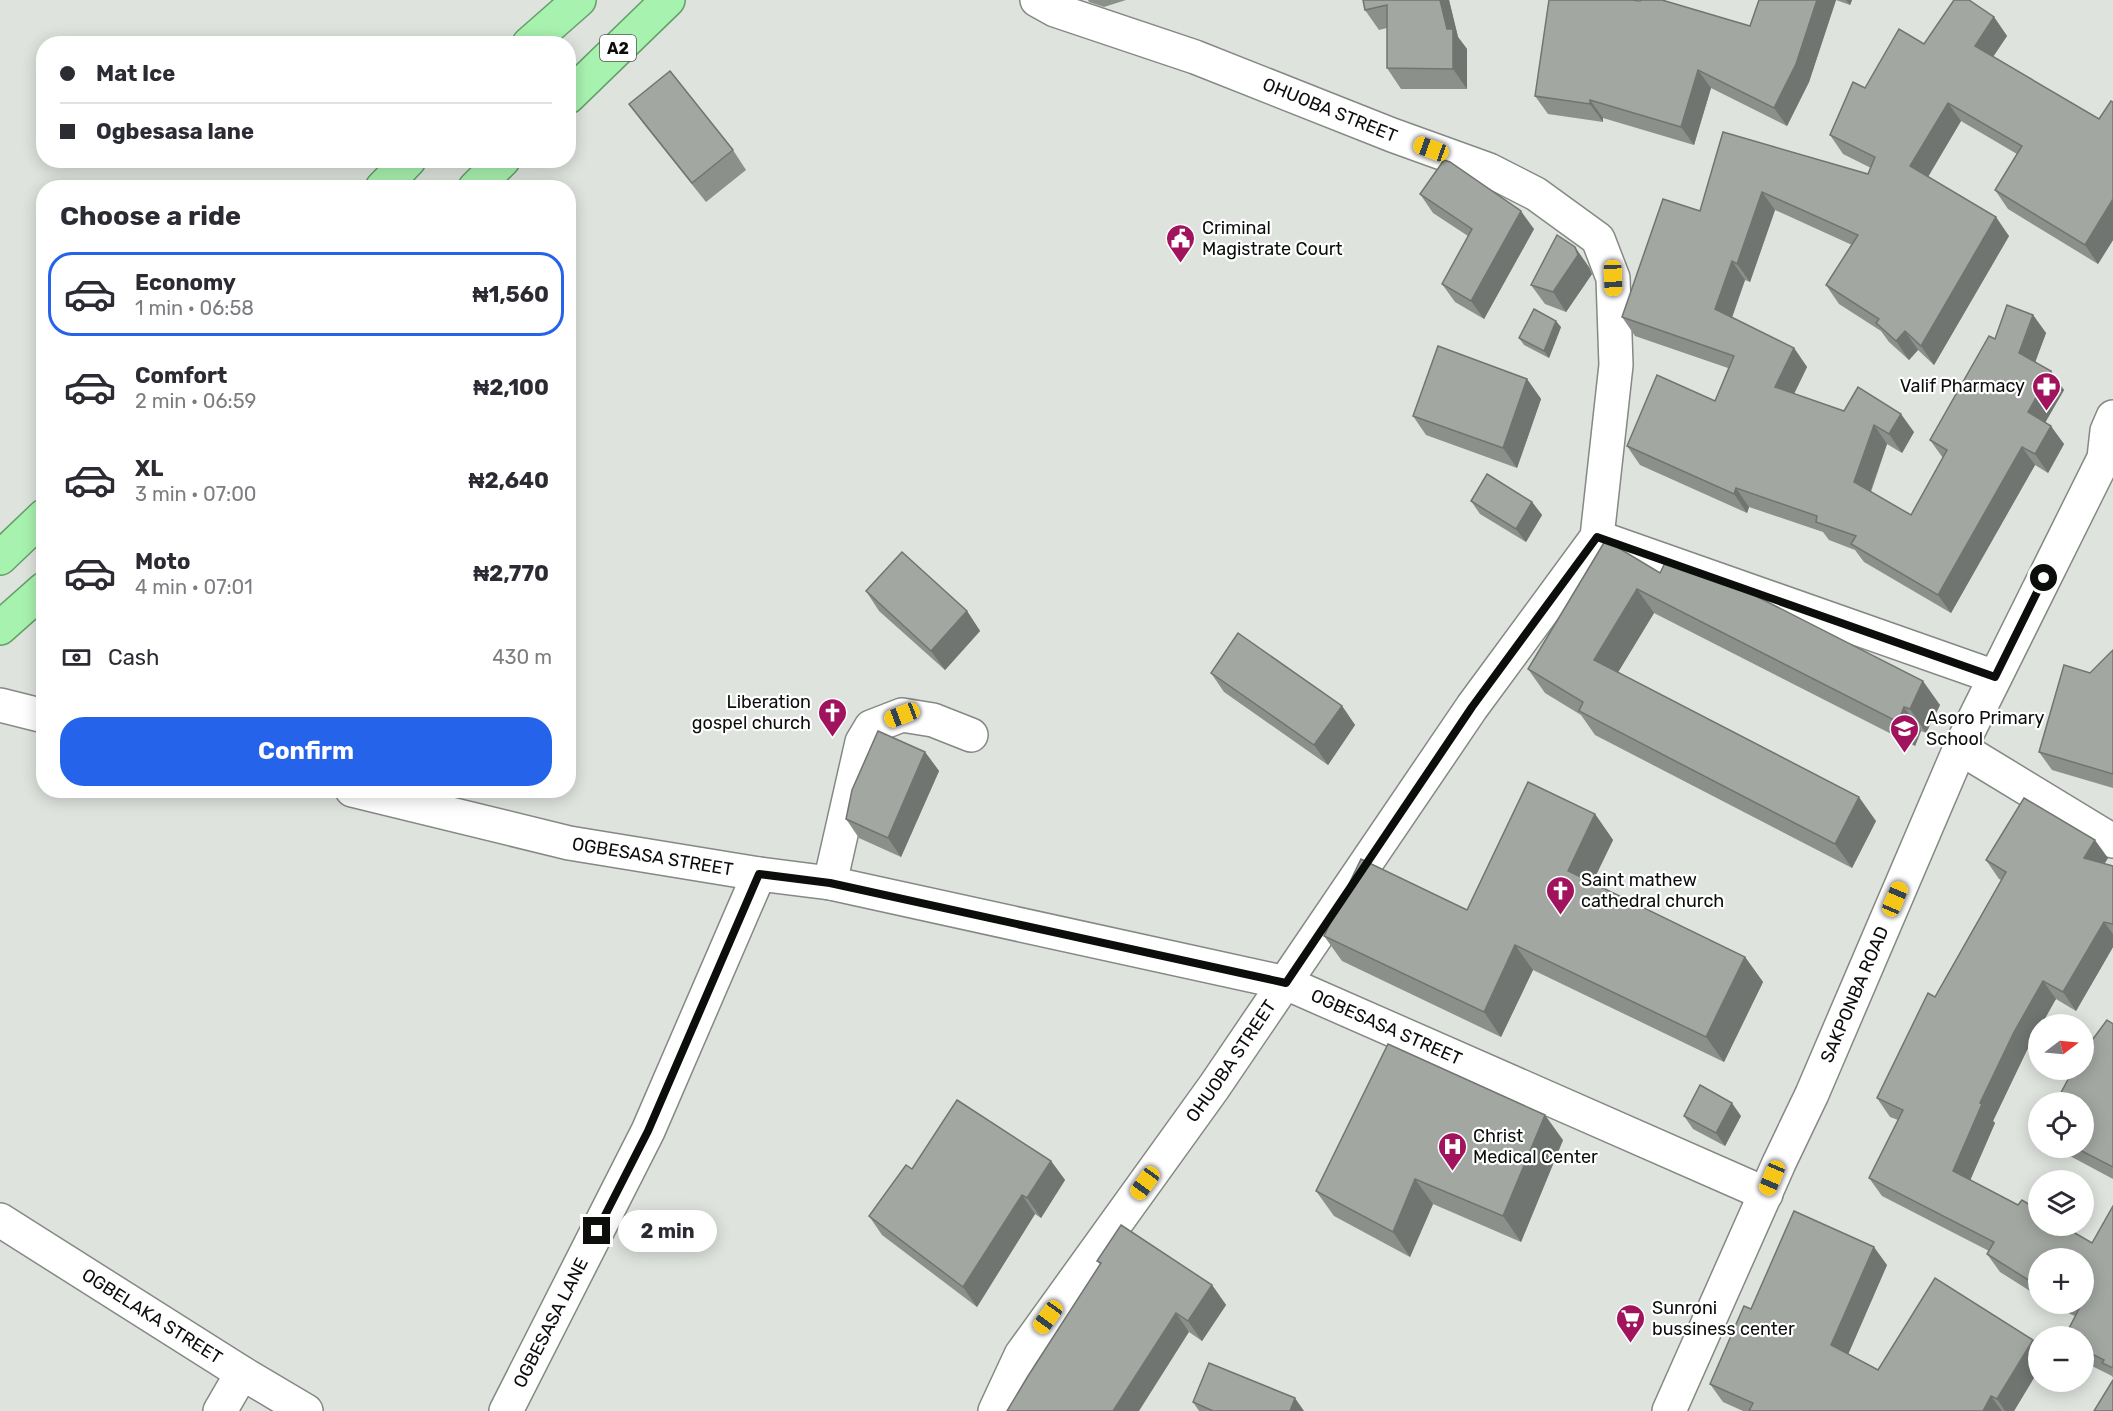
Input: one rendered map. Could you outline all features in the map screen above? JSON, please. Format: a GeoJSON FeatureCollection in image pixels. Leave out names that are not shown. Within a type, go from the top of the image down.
{"type":"FeatureCollection","features":[{"type":"Feature","properties":{"kind":"highway"},"geometry":{"type":"LineString","coordinates":[[539,36],[579,0]]}},
{"type":"Feature","properties":{"kind":"highway","name":"A2"},"geometry":{"type":"LineString","coordinates":[[576,89],[668,0]]}},
{"type":"Feature","properties":{"kind":"highway"},"geometry":{"type":"LineString","coordinates":[[390,180],[401,168]]}},
{"type":"Feature","properties":{"kind":"highway"},"geometry":{"type":"LineString","coordinates":[[483,180],[495,168]]}},
{"type":"Feature","properties":{"kind":"highway"},"geometry":{"type":"LineString","coordinates":[[0,558],[36,524]]}},
{"type":"Feature","properties":{"kind":"highway"},"geometry":{"type":"LineString","coordinates":[[0,628],[36,596]]}},
{"type":"Feature","properties":{"kind":"street","name":"OHUOBA STREET"},"geometry":{"type":"LineString","coordinates":[[995,1411],[1021,1355],[1214,1087],[1472,707],[1597,537],[1616,365],[1613,278],[1598,239],[1536,194],[1489,170],[1392,135],[1196,57],[1054,10],[1037,0]]}},
{"type":"Feature","properties":{"kind":"street","name":"SAKPONBA ROAD"},"geometry":{"type":"LineString","coordinates":[[1669,1411],[1812,1094],[1960,748],[2108,461],[2107,431],[2113,417]]}},
{"type":"Feature","properties":{"kind":"street"},"geometry":{"type":"LineString","coordinates":[[1597,537],[1995,677]]}},
{"type":"Feature","properties":{"kind":"street"},"geometry":{"type":"LineString","coordinates":[[0,705],[36,714]]}},
{"type":"Feature","properties":{"kind":"street"},"geometry":{"type":"LineString","coordinates":[[830,883],[862,741],[871,727],[902,715],[933,720],[971,735]]}},
{"type":"Feature","properties":{"kind":"street"},"geometry":{"type":"LineString","coordinates":[[1960,748],[2113,841]]}},
{"type":"Feature","properties":{"kind":"street","name":"OGBESASA STREET"},"geometry":{"type":"LineString","coordinates":[[385,798],[568,843],[759,874],[830,883],[1286,983],[1766,1194]]}},
{"type":"Feature","properties":{"kind":"street","name":"OGBESASA LANE"},"geometry":{"type":"LineString","coordinates":[[506,1411],[648,1131],[759,874]]}},
{"type":"Feature","properties":{"kind":"street","name":"OGBELAKA STREET"},"geometry":{"type":"LineString","coordinates":[[0,1220],[306,1411]]}},
{"type":"Feature","properties":{"kind":"street"},"geometry":{"type":"LineString","coordinates":[[219,1411],[242,1373]]}},
{"type":"Feature","properties":{"kind":"building"},"geometry":{"type":"Polygon","coordinates":[[[1363,0],[1440,0],[1447,29],[1453,29],[1453,69],[1387,68],[1387,5],[1365,10],[1363,0]]]}},
{"type":"Feature","properties":{"kind":"building"},"geometry":{"type":"Polygon","coordinates":[[[1549,0],[1662,0],[1750,26],[1759,0],[1817,0],[1796,64],[1774,108],[1698,70],[1681,127],[1590,100],[1590,104],[1535,96],[1549,0]]]}},
{"type":"Feature","properties":{"kind":"building"},"geometry":{"type":"Polygon","coordinates":[[[1954,0],[1969,0],[1994,17],[1975,46],[2099,119],[2111,101],[2113,102],[2113,199],[2085,245],[1995,190],[2022,146],[1948,103],[1910,166],[1996,217],[1921,346],[1905,331],[1896,341],[1876,323],[1879,319],[1826,285],[1858,235],[1762,192],[1737,264],[1732,261],[1715,309],[1794,348],[1775,387],[1844,411],[1858,387],[1901,414],[1889,434],[1874,425],[1854,482],[1911,515],[1947,450],[1930,440],[1989,336],[1995,339],[2007,305],[2033,315],[2019,353],[2051,371],[2028,412],[2051,426],[2035,454],[2022,447],[1938,595],[1851,544],[1856,536],[1816,522],[1817,516],[1736,488],[1734,494],[1627,446],[1657,375],[1715,401],[1734,356],[1622,317],[1663,199],[1700,211],[1723,132],[1868,174],[1875,157],[1830,135],[1853,82],[1865,88],[1899,29],[1924,44],[1954,0]]]}},
{"type":"Feature","properties":{"kind":"building"},"geometry":{"type":"Polygon","coordinates":[[[670,71],[733,150],[692,183],[629,104],[670,71]]]}},
{"type":"Feature","properties":{"kind":"building"},"geometry":{"type":"Polygon","coordinates":[[[1444,160],[1521,211],[1471,301],[1442,284],[1472,229],[1420,194],[1444,160]]]}},
{"type":"Feature","properties":{"kind":"building"},"geometry":{"type":"Polygon","coordinates":[[[1557,235],[1575,247],[1578,255],[1553,292],[1531,285],[1557,235]]]}},
{"type":"Feature","properties":{"kind":"building"},"geometry":{"type":"Polygon","coordinates":[[[1534,309],[1556,321],[1544,351],[1519,338],[1534,309]]]}},
{"type":"Feature","properties":{"kind":"building"},"geometry":{"type":"Polygon","coordinates":[[[1438,346],[1527,379],[1503,448],[1413,416],[1438,346]]]}},
{"type":"Feature","properties":{"kind":"building"},"geometry":{"type":"Polygon","coordinates":[[[1487,474],[1532,502],[1516,529],[1471,501],[1487,474]]]}},
{"type":"Feature","properties":{"kind":"building"},"geometry":{"type":"Polygon","coordinates":[[[1605,541],[1660,573],[1665,563],[1746,591],[1923,681],[1910,709],[1904,707],[1898,722],[1637,589],[1594,660],[1859,797],[1835,844],[1579,711],[1583,702],[1528,669],[1605,541]]]}},
{"type":"Feature","properties":{"kind":"building"},"geometry":{"type":"Polygon","coordinates":[[[902,552],[967,611],[931,651],[866,591],[902,552]]]}},
{"type":"Feature","properties":{"kind":"building"},"geometry":{"type":"Polygon","coordinates":[[[1238,633],[1342,706],[1314,745],[1211,673],[1238,633]]]}},
{"type":"Feature","properties":{"kind":"building"},"geometry":{"type":"Polygon","coordinates":[[[2113,650],[2113,774],[2039,752],[2064,665],[2090,673],[2113,650]]]}},
{"type":"Feature","properties":{"kind":"building"},"geometry":{"type":"Polygon","coordinates":[[[878,731],[925,752],[888,838],[846,819],[852,790],[878,731]]]}},
{"type":"Feature","properties":{"kind":"building","name":"Saint mathew cathedral church"},"geometry":{"type":"Polygon","coordinates":[[[1528,782],[1595,814],[1568,871],[1745,957],[1706,1037],[1515,945],[1484,1012],[1324,936],[1361,859],[1467,910],[1528,782]]]}},
{"type":"Feature","properties":{"kind":"building"},"geometry":{"type":"Polygon","coordinates":[[[2024,798],[2095,840],[2084,858],[2113,866],[2113,924],[2104,922],[2063,992],[2043,981],[2014,1032],[1980,1103],[1982,1104],[1953,1171],[2018,1205],[2022,1200],[2028,1204],[2028,1236],[2080,1236],[2092,1243],[2113,1206],[2113,1368],[2102,1363],[2104,1360],[2094,1355],[2094,1326],[2070,1326],[2076,1314],[2094,1314],[2094,1248],[2028,1248],[2028,1280],[1987,1254],[1994,1242],[1869,1178],[1903,1110],[1877,1098],[1928,993],[1935,997],[2006,872],[1986,860],[2024,798]]]}},
{"type":"Feature","properties":{"kind":"building"},"geometry":{"type":"Polygon","coordinates":[[[2107,1020],[2113,1024],[2113,1167],[2094,1157],[2094,1092],[2061,1092],[2068,1080],[2094,1080],[2094,1038],[2107,1020]]]}},
{"type":"Feature","properties":{"kind":"building","name":"Christ Medical Center"},"geometry":{"type":"Polygon","coordinates":[[[1388,1044],[1545,1115],[1503,1216],[1415,1179],[1393,1232],[1316,1191],[1388,1044]]]}},
{"type":"Feature","properties":{"kind":"building"},"geometry":{"type":"Polygon","coordinates":[[[1700,1085],[1732,1103],[1716,1133],[1684,1116],[1700,1085]]]}},
{"type":"Feature","properties":{"kind":"building"},"geometry":{"type":"Polygon","coordinates":[[[957,1100],[1051,1161],[1027,1198],[1022,1195],[963,1287],[869,1216],[906,1165],[912,1169],[957,1100]]]}},
{"type":"Feature","properties":{"kind":"building"},"geometry":{"type":"Polygon","coordinates":[[[1794,1211],[1874,1247],[1831,1345],[1878,1370],[1935,1278],[2028,1337],[2028,1348],[1997,1399],[1991,1396],[1983,1411],[1749,1411],[1753,1403],[1710,1384],[1744,1306],[1751,1309],[1794,1211]]]}},
{"type":"Feature","properties":{"kind":"building"},"geometry":{"type":"Polygon","coordinates":[[[1121,1225],[1212,1285],[1188,1321],[1176,1313],[1113,1411],[1007,1411],[1101,1263],[1097,1261],[1121,1225]]]}},
{"type":"Feature","properties":{"kind":"building"},"geometry":{"type":"Polygon","coordinates":[[[1209,1363],[1295,1398],[1290,1411],[1213,1411],[1193,1402],[1209,1363]]]}},
{"type":"Feature","properties":{"kind":"building"},"geometry":{"type":"Polygon","coordinates":[[[2113,1380],[2113,1411],[2094,1411],[2113,1380]]]}},
{"type":"Feature","properties":{"kind":"place","name":"Criminal Magistrate Court"},"geometry":{"type":"Point","coordinates":[1181,264]}},
{"type":"Feature","properties":{"kind":"place","name":"Valif Pharmacy"},"geometry":{"type":"Point","coordinates":[2046,412]}},
{"type":"Feature","properties":{"kind":"place","name":"Liberation gospel church"},"geometry":{"type":"Point","coordinates":[832,738]}},
{"type":"Feature","properties":{"kind":"place","name":"Asoro Primary School"},"geometry":{"type":"Point","coordinates":[1905,754]}},
{"type":"Feature","properties":{"kind":"place","name":"Saint mathew cathedral church"},"geometry":{"type":"Point","coordinates":[1560,916]}},
{"type":"Feature","properties":{"kind":"place","name":"Christ Medical Center"},"geometry":{"type":"Point","coordinates":[1452,1172]}},
{"type":"Feature","properties":{"kind":"place","name":"Sunroni bussiness center"},"geometry":{"type":"Point","coordinates":[1631,1344]}},
{"type":"Feature","properties":{"kind":"route"},"geometry":{"type":"LineString","coordinates":[[597,1231],[648,1131],[759,874],[830,883],[1286,983],[1472,707],[1597,537],[1995,677],[2044,578]]}}]}
